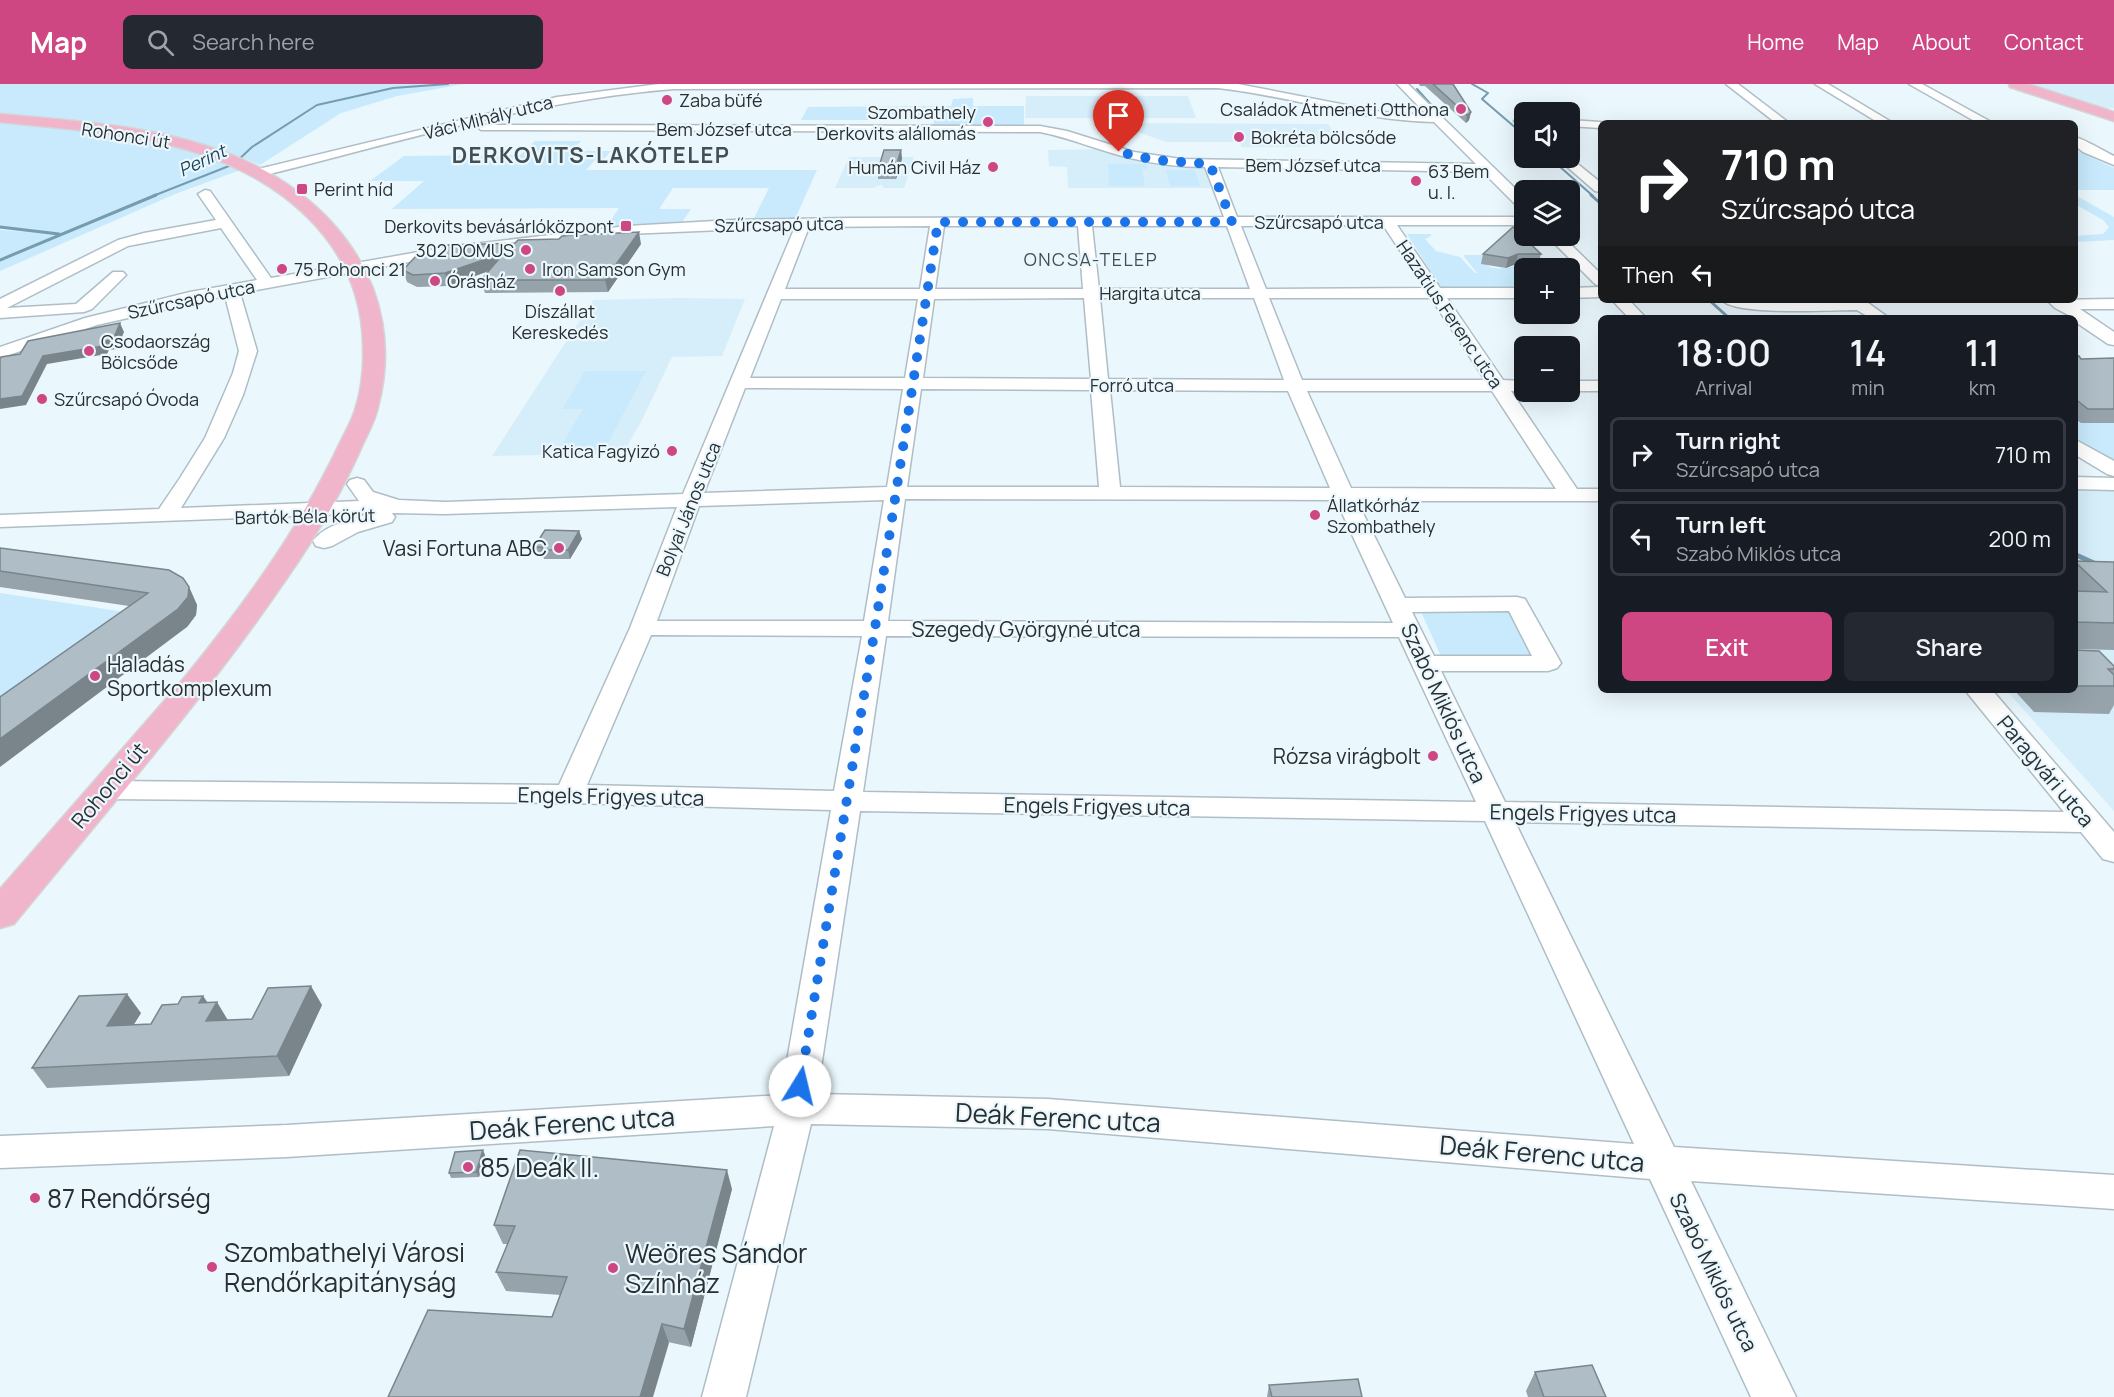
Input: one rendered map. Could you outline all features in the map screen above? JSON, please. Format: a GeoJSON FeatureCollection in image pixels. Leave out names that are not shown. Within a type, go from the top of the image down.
{"type":"FeatureCollection","features":[{"type":"Feature","properties":{"kind":"main road"},"geometry":{"type":"LineString","coordinates":[[2016,84],[2114,117]]}},
{"type":"Feature","properties":{"kind":"main road","name":"Rohonci út"},"geometry":{"type":"LineString","coordinates":[[0,118],[132,134],[178,143],[222,156],[254,171],[297,196],[312,209],[339,240],[356,267],[364,287],[372,324],[374,361],[368,403],[369,429],[357,484],[329,518],[268,606],[217,656]]}},
{"type":"Feature","properties":{"kind":"main road","name":"Rohonci út"},"geometry":{"type":"LineString","coordinates":[[0,914],[217,656],[288,560],[329,518],[348,451],[368,403]]}},
{"type":"Feature","properties":{"kind":"street"},"geometry":{"type":"LineString","coordinates":[[1402,84],[1514,195]]}},
{"type":"Feature","properties":{"kind":"street"},"geometry":{"type":"LineString","coordinates":[[1731,84],[1779,120]]}},
{"type":"Feature","properties":{"kind":"street"},"geometry":{"type":"LineString","coordinates":[[1820,84],[1882,120]]}},
{"type":"Feature","properties":{"kind":"street"},"geometry":{"type":"LineString","coordinates":[[1914,84],[1981,120]]}},
{"type":"Feature","properties":{"kind":"street","name":"Váci Mihály utca"},"geometry":{"type":"LineString","coordinates":[[254,171],[595,93],[692,85],[1212,85],[1263,90],[1375,116],[1439,119]]}},
{"type":"Feature","properties":{"kind":"street"},"geometry":{"type":"LineString","coordinates":[[575,86],[595,93]]}},
{"type":"Feature","properties":{"kind":"street","name":"Bem József utca"},"geometry":{"type":"LineString","coordinates":[[460,124],[489,129],[1040,129],[1063,133],[1144,158],[1210,164],[1487,168]]}},
{"type":"Feature","properties":{"kind":"street"},"geometry":{"type":"LineString","coordinates":[[1580,124],[1598,125]]}},
{"type":"Feature","properties":{"kind":"street"},"geometry":{"type":"LineString","coordinates":[[2078,144],[2109,145]]}},
{"type":"Feature","properties":{"kind":"street"},"geometry":{"type":"LineString","coordinates":[[2078,144],[2114,161]]}},
{"type":"Feature","properties":{"kind":"street"},"geometry":{"type":"LineString","coordinates":[[1580,163],[1591,165]]}},
{"type":"Feature","properties":{"kind":"street","name":"Szabó Miklós utca"},"geometry":{"type":"LineString","coordinates":[[1210,164],[1295,385],[1344,494],[1427,664],[1494,812],[1774,1397]]}},
{"type":"Feature","properties":{"kind":"street"},"geometry":{"type":"LineString","coordinates":[[1576,168],[1598,186]]}},
{"type":"Feature","properties":{"kind":"street"},"geometry":{"type":"LineString","coordinates":[[205,194],[267,283]]}},
{"type":"Feature","properties":{"kind":"street"},"geometry":{"type":"LineString","coordinates":[[724,1397],[797,1109],[938,222]]}},
{"type":"Feature","properties":{"kind":"street"},"geometry":{"type":"LineString","coordinates":[[1085,222],[1110,494]]}},
{"type":"Feature","properties":{"kind":"street","name":"Hazatius Ferenc utca"},"geometry":{"type":"LineString","coordinates":[[1388,222],[1572,495]]}},
{"type":"Feature","properties":{"kind":"street","name":"Szűrcsapó utca"},"geometry":{"type":"LineString","coordinates":[[0,353],[45,336],[124,312],[231,290],[486,246],[579,234],[699,225],[804,223],[1514,222]]}},
{"type":"Feature","properties":{"kind":"street"},"geometry":{"type":"LineString","coordinates":[[0,305],[123,243],[144,237],[225,223]]}},
{"type":"Feature","properties":{"kind":"street","name":"Bolyai János utca"},"geometry":{"type":"LineString","coordinates":[[569,794],[642,628],[691,500],[804,223]]}},
{"type":"Feature","properties":{"kind":"street"},"geometry":{"type":"LineString","coordinates":[[1564,246],[1598,279]]}},
{"type":"Feature","properties":{"kind":"street","name":"Szűrcsapó utca"},"geometry":{"type":"LineString","coordinates":[[0,313],[78,309],[86,306],[118,275]]}},
{"type":"Feature","properties":{"kind":"street"},"geometry":{"type":"LineString","coordinates":[[164,516],[194,472],[231,403],[248,351],[231,290]]}},
{"type":"Feature","properties":{"kind":"street"},"geometry":{"type":"LineString","coordinates":[[1580,293],[1598,292]]}},
{"type":"Feature","properties":{"kind":"street","name":"Hargita utca"},"geometry":{"type":"LineString","coordinates":[[775,294],[1514,293]]}},
{"type":"Feature","properties":{"kind":"street"},"geometry":{"type":"LineString","coordinates":[[1623,303],[1635,315]]}},
{"type":"Feature","properties":{"kind":"street"},"geometry":{"type":"LineString","coordinates":[[1858,303],[1876,315]]}},
{"type":"Feature","properties":{"kind":"street"},"geometry":{"type":"LineString","coordinates":[[2060,308],[2114,304]]}},
{"type":"Feature","properties":{"kind":"street"},"geometry":{"type":"LineString","coordinates":[[2078,319],[2114,340]]}},
{"type":"Feature","properties":{"kind":"street"},"geometry":{"type":"LineString","coordinates":[[2078,328],[2114,351]]}},
{"type":"Feature","properties":{"kind":"street","name":"Szűrcsapó utca"},"geometry":{"type":"LineString","coordinates":[[0,339],[45,336]]}},
{"type":"Feature","properties":{"kind":"street","name":"Forró utca"},"geometry":{"type":"LineString","coordinates":[[739,383],[1514,386]]}},
{"type":"Feature","properties":{"kind":"street"},"geometry":{"type":"LineString","coordinates":[[1580,386],[1598,386]]}},
{"type":"Feature","properties":{"kind":"street"},"geometry":{"type":"LineString","coordinates":[[2078,448],[2114,470]]}},
{"type":"Feature","properties":{"kind":"street"},"geometry":{"type":"LineString","coordinates":[[252,515],[295,504],[318,493],[326,486],[348,451]]}},
{"type":"Feature","properties":{"kind":"street"},"geometry":{"type":"LineString","coordinates":[[2078,483],[2114,484]]}},
{"type":"Feature","properties":{"kind":"street"},"geometry":{"type":"LineString","coordinates":[[357,484],[358,490],[365,497],[400,510]]}},
{"type":"Feature","properties":{"kind":"street","name":"Bartók Béla körút"},"geometry":{"type":"LineString","coordinates":[[0,521],[252,515],[329,518],[400,510],[445,508],[895,493],[1598,495]]}},
{"type":"Feature","properties":{"kind":"street"},"geometry":{"type":"LineString","coordinates":[[329,518],[350,527],[400,510]]}},
{"type":"Feature","properties":{"kind":"street"},"geometry":{"type":"LineString","coordinates":[[252,515],[272,522],[290,534],[292,541],[288,560]]}},
{"type":"Feature","properties":{"kind":"street"},"geometry":{"type":"LineString","coordinates":[[1398,605],[1517,604],[1548,663],[1427,664]]}},
{"type":"Feature","properties":{"kind":"street","name":"Szegedy Györgyné utca"},"geometry":{"type":"LineString","coordinates":[[642,628],[1410,630]]}},
{"type":"Feature","properties":{"kind":"street","name":"Paragvári utca"},"geometry":{"type":"LineString","coordinates":[[1981,693],[2114,852]]}},
{"type":"Feature","properties":{"kind":"street","name":"Engels Frigyes utca"},"geometry":{"type":"LineString","coordinates":[[106,790],[569,794],[845,801],[2089,822]]}},
{"type":"Feature","properties":{"kind":"street","name":"Deák Ferenc utca"},"geometry":{"type":"LineString","coordinates":[[0,1152],[287,1141],[797,1109],[881,1109],[1048,1114],[1662,1163],[2114,1192]]}},
{"type":"Feature","properties":{"kind":"shaded area"},"geometry":{"type":"Polygon","coordinates":[[[0,84],[464,84],[397,96],[341,113],[260,165],[229,153],[165,136],[0,114],[0,84]]]}},
{"type":"Feature","properties":{"kind":"shaded area"},"geometry":{"type":"Polygon","coordinates":[[[2030,84],[2114,84],[2114,108],[2103,109],[2030,84]]]}},
{"type":"Feature","properties":{"kind":"shaded area"},"geometry":{"type":"Polygon","coordinates":[[[1026,96],[1188,96],[1196,118],[1025,118],[1026,96]]]}},
{"type":"Feature","properties":{"kind":"shaded area"},"geometry":{"type":"Polygon","coordinates":[[[973,98],[973,106],[1024,106],[1024,127],[933,127],[934,120],[801,120],[808,107],[951,106],[953,99],[973,98]]]}},
{"type":"Feature","properties":{"kind":"shaded area"},"geometry":{"type":"Polygon","coordinates":[[[0,121],[154,142],[214,158],[243,169],[175,194],[0,271],[0,230],[25,232],[0,229],[0,121]]]}},
{"type":"Feature","properties":{"kind":"shaded area","name":"Bokréta bölcsőde"},"geometry":{"type":"Polygon","coordinates":[[[1121,123],[1328,124],[1334,133],[1307,147],[1242,147],[1240,142],[1166,142],[1122,126],[1121,123]]]}},
{"type":"Feature","properties":{"kind":"shaded area"},"geometry":{"type":"Polygon","coordinates":[[[535,141],[581,141],[572,151],[611,151],[603,160],[595,160],[586,170],[817,170],[795,219],[753,220],[769,188],[673,188],[659,209],[691,209],[680,225],[607,226],[619,208],[392,209],[424,181],[370,181],[404,156],[520,155],[535,141]]]}},
{"type":"Feature","properties":{"kind":"shaded area"},"geometry":{"type":"Polygon","coordinates":[[[1104,149],[1175,165],[1205,169],[1211,188],[1068,188],[1067,167],[1049,166],[1048,150],[1104,149]]]}},
{"type":"Feature","properties":{"kind":"shaded area"},"geometry":{"type":"Polygon","coordinates":[[[2078,151],[2114,168],[2114,190],[2079,190],[2078,151]]]}},
{"type":"Feature","properties":{"kind":"shaded area"},"geometry":{"type":"Polygon","coordinates":[[[849,157],[914,157],[904,188],[883,188],[883,185],[875,188],[835,188],[849,157]]]}},
{"type":"Feature","properties":{"kind":"shaded area"},"geometry":{"type":"Polygon","coordinates":[[[1108,164],[1146,164],[1147,169],[1140,169],[1145,186],[1109,186],[1108,164]]]}},
{"type":"Feature","properties":{"kind":"shaded area"},"geometry":{"type":"Polygon","coordinates":[[[1166,170],[1195,170],[1200,186],[1170,186],[1166,170]]]}},
{"type":"Feature","properties":{"kind":"shaded area"},"geometry":{"type":"Polygon","coordinates":[[[2078,197],[2114,217],[2114,240],[2078,242],[2078,236],[2103,234],[2109,227],[2103,220],[2078,206],[2078,197]]]}},
{"type":"Feature","properties":{"kind":"shaded area"},"geometry":{"type":"Polygon","coordinates":[[[1407,234],[1431,234],[1425,239],[1436,251],[1460,257],[1475,273],[1477,273],[1463,255],[1494,255],[1482,261],[1493,268],[1514,266],[1514,290],[1442,290],[1407,234]]]}},
{"type":"Feature","properties":{"kind":"shaded area"},"geometry":{"type":"Polygon","coordinates":[[[745,299],[722,356],[672,357],[641,422],[623,453],[492,456],[593,300],[745,299]]]}},
{"type":"Feature","properties":{"kind":"shaded area"},"geometry":{"type":"Polygon","coordinates":[[[585,371],[646,371],[605,449],[559,450],[583,409],[562,409],[585,371]]]}},
{"type":"Feature","properties":{"kind":"shaded area"},"geometry":{"type":"Polygon","coordinates":[[[2078,405],[2114,405],[2114,464],[2078,440],[2078,405]]]}},
{"type":"Feature","properties":{"kind":"shaded area"},"geometry":{"type":"Polygon","coordinates":[[[2078,489],[2114,489],[2114,811],[2009,693],[2078,693],[2078,489]]]}},
{"type":"Feature","properties":{"kind":"shaded area"},"geometry":{"type":"Polygon","coordinates":[[[0,593],[145,615],[0,718],[0,593]]]}},
{"type":"Feature","properties":{"kind":"shaded area"},"geometry":{"type":"Polygon","coordinates":[[[1515,605],[1545,661],[1444,663],[1419,607],[1515,605]]]}},
{"type":"Feature","properties":{"kind":"building"},"geometry":{"type":"Polygon","coordinates":[[[1433,84],[1453,84],[1471,112],[1467,115],[1433,84]]]}},
{"type":"Feature","properties":{"kind":"building"},"geometry":{"type":"Polygon","coordinates":[[[884,150],[901,150],[895,170],[878,170],[884,150]]]}},
{"type":"Feature","properties":{"kind":"building"},"geometry":{"type":"Polygon","coordinates":[[[1513,227],[1514,246],[1533,246],[1541,254],[1518,254],[1508,258],[1483,254],[1513,227]]]}},
{"type":"Feature","properties":{"kind":"building"},"geometry":{"type":"Polygon","coordinates":[[[639,232],[605,280],[481,280],[504,253],[445,273],[413,275],[403,270],[417,255],[437,255],[447,245],[515,243],[518,240],[559,239],[562,236],[639,232]]]}},
{"type":"Feature","properties":{"kind":"building"},"geometry":{"type":"Polygon","coordinates":[[[120,323],[113,340],[105,341],[103,346],[43,356],[22,396],[0,399],[1,357],[20,354],[28,341],[120,323]]]}},
{"type":"Feature","properties":{"kind":"building"},"geometry":{"type":"Polygon","coordinates":[[[2078,356],[2081,359],[2114,358],[2114,409],[2088,409],[2078,401],[2078,356]]]}},
{"type":"Feature","properties":{"kind":"building"},"geometry":{"type":"Polygon","coordinates":[[[545,530],[579,531],[568,550],[542,550],[543,547],[534,547],[545,530]]]}},
{"type":"Feature","properties":{"kind":"building"},"geometry":{"type":"Polygon","coordinates":[[[0,548],[169,570],[183,578],[189,587],[188,597],[178,609],[0,739],[0,697],[148,593],[0,571],[0,548]]]}},
{"type":"Feature","properties":{"kind":"building"},"geometry":{"type":"Polygon","coordinates":[[[2078,561],[2114,562],[2114,623],[2078,622],[2078,591],[2107,592],[2078,565],[2078,561]]]}},
{"type":"Feature","properties":{"kind":"building"},"geometry":{"type":"Polygon","coordinates":[[[2078,650],[2099,651],[2114,666],[2114,669],[2108,669],[2114,675],[2114,686],[2078,686],[2078,650]]]}},
{"type":"Feature","properties":{"kind":"building"},"geometry":{"type":"Polygon","coordinates":[[[311,986],[277,1056],[32,1068],[79,996],[127,994],[107,1026],[151,1024],[162,1005],[178,1004],[182,997],[203,996],[199,1003],[217,1002],[206,1021],[252,1019],[268,988],[311,986]]]}},
{"type":"Feature","properties":{"kind":"building","name":"85 Deák II."},"geometry":{"type":"Polygon","coordinates":[[[483,1150],[476,1172],[449,1173],[455,1152],[483,1150]]]}},
{"type":"Feature","properties":{"kind":"building","name":"Weöres Sándor Színház"},"geometry":{"type":"Polygon","coordinates":[[[520,1150],[727,1170],[684,1329],[662,1324],[640,1397],[388,1397],[428,1310],[552,1317],[567,1277],[496,1272],[515,1226],[494,1225],[520,1150]]]}},
{"type":"Feature","properties":{"kind":"building"},"geometry":{"type":"Polygon","coordinates":[[[1592,1365],[1606,1397],[1544,1397],[1535,1372],[1592,1365]]]}},
{"type":"Feature","properties":{"kind":"building"},"geometry":{"type":"Polygon","coordinates":[[[1358,1379],[1362,1397],[1272,1397],[1269,1385],[1358,1379]]]}},
{"type":"Feature","properties":{"kind":"waterway","name":"Perint"},"geometry":{"type":"LineString","coordinates":[[153,196],[234,164],[252,147],[317,105],[393,88],[448,84]]}},
{"type":"Feature","properties":{"kind":"waterway"},"geometry":{"type":"LineString","coordinates":[[1472,84],[1488,93],[1482,99],[1514,126]]}},
{"type":"Feature","properties":{"kind":"waterway"},"geometry":{"type":"LineString","coordinates":[[1417,89],[1434,108]]}},
{"type":"Feature","properties":{"kind":"waterway"},"geometry":{"type":"LineString","coordinates":[[1561,168],[1593,196]]}},
{"type":"Feature","properties":{"kind":"waterway","name":"Perint"},"geometry":{"type":"LineString","coordinates":[[0,260],[156,195]]}},
{"type":"Feature","properties":{"kind":"waterway"},"geometry":{"type":"LineString","coordinates":[[1591,195],[1598,201]]}},
{"type":"Feature","properties":{"kind":"waterway"},"geometry":{"type":"LineString","coordinates":[[0,227],[59,234]]}},
{"type":"Feature","properties":{"kind":"waterway"},"geometry":{"type":"LineString","coordinates":[[1712,303],[1726,315]]}},
{"type":"Feature","properties":{"kind":"waterway"},"geometry":{"type":"LineString","coordinates":[[2078,556],[2096,564]]}},
{"type":"Feature","properties":{"kind":"place","name":"Zaba büfé"},"geometry":{"type":"Point","coordinates":[667,100]}},
{"type":"Feature","properties":{"kind":"place","name":"Családok Átmeneti Otthona"},"geometry":{"type":"Point","coordinates":[1461,109]}},
{"type":"Feature","properties":{"kind":"place","name":"Szombathely Derkovits alállomás"},"geometry":{"type":"Point","coordinates":[988,122]}},
{"type":"Feature","properties":{"kind":"place","name":"Bokréta bölcsőde"},"geometry":{"type":"Point","coordinates":[1239,137]}},
{"type":"Feature","properties":{"kind":"place","name":"Humán Civil Ház"},"geometry":{"type":"Point","coordinates":[993,167]}},
{"type":"Feature","properties":{"kind":"place","name":"63 Bem u. I."},"geometry":{"type":"Point","coordinates":[1416,181]}},
{"type":"Feature","properties":{"kind":"place","name":"Perint híd"},"geometry":{"type":"Point","coordinates":[302,189]}},
{"type":"Feature","properties":{"kind":"place","name":"Derkovits bevásárlóközpont"},"geometry":{"type":"Point","coordinates":[626,226]}},
{"type":"Feature","properties":{"kind":"place","name":"302 DOMUS"},"geometry":{"type":"Point","coordinates":[526,250]}},
{"type":"Feature","properties":{"kind":"place","name":"75 Rohonci 21"},"geometry":{"type":"Point","coordinates":[282,269]}},
{"type":"Feature","properties":{"kind":"place","name":"Iron Samson Gym"},"geometry":{"type":"Point","coordinates":[530,269]}},
{"type":"Feature","properties":{"kind":"place","name":"Órásház"},"geometry":{"type":"Point","coordinates":[435,281]}},
{"type":"Feature","properties":{"kind":"place","name":"Díszállat Kereskedés"},"geometry":{"type":"Point","coordinates":[560,291]}},
{"type":"Feature","properties":{"kind":"place","name":"Csodaország Bölcsőde"},"geometry":{"type":"Point","coordinates":[89,351]}},
{"type":"Feature","properties":{"kind":"place","name":"Szűrcsapó Óvoda"},"geometry":{"type":"Point","coordinates":[42,399]}},
{"type":"Feature","properties":{"kind":"place","name":"Katica Fagyizó"},"geometry":{"type":"Point","coordinates":[672,451]}},
{"type":"Feature","properties":{"kind":"place","name":"Állatkórház Szombathely"},"geometry":{"type":"Point","coordinates":[1315,515]}},
{"type":"Feature","properties":{"kind":"place","name":"Vasi Fortuna ABC"},"geometry":{"type":"Point","coordinates":[559,548]}},
{"type":"Feature","properties":{"kind":"place","name":"Haladás Sportkomplexum"},"geometry":{"type":"Point","coordinates":[95,676]}},
{"type":"Feature","properties":{"kind":"place","name":"Rózsa virágbolt"},"geometry":{"type":"Point","coordinates":[1433,756]}},
{"type":"Feature","properties":{"kind":"place","name":"85 Deák II."},"geometry":{"type":"Point","coordinates":[468,1167]}},
{"type":"Feature","properties":{"kind":"place","name":"87 Rendőrség"},"geometry":{"type":"Point","coordinates":[35,1198]}},
{"type":"Feature","properties":{"kind":"place","name":"Szombathelyi Városi Rendőrkapitányság"},"geometry":{"type":"Point","coordinates":[212,1267]}},
{"type":"Feature","properties":{"kind":"place","name":"Weöres Sándor Színház"},"geometry":{"type":"Point","coordinates":[613,1268]}},
{"type":"Feature","properties":{"kind":"district","name":"DERKOVITS-LAKÓTELEP"},"geometry":{"type":"Point","coordinates":[591,155]}},
{"type":"Feature","properties":{"kind":"district","name":"ONCSA-TELEP"},"geometry":{"type":"Point","coordinates":[1091,259]}},
{"type":"Feature","properties":{"kind":"route"},"geometry":{"type":"LineString","coordinates":[[800,1086],[875,628],[911,384],[938,222],[1232,222],[1210,164],[1155,160],[1119,152]]}}]}
